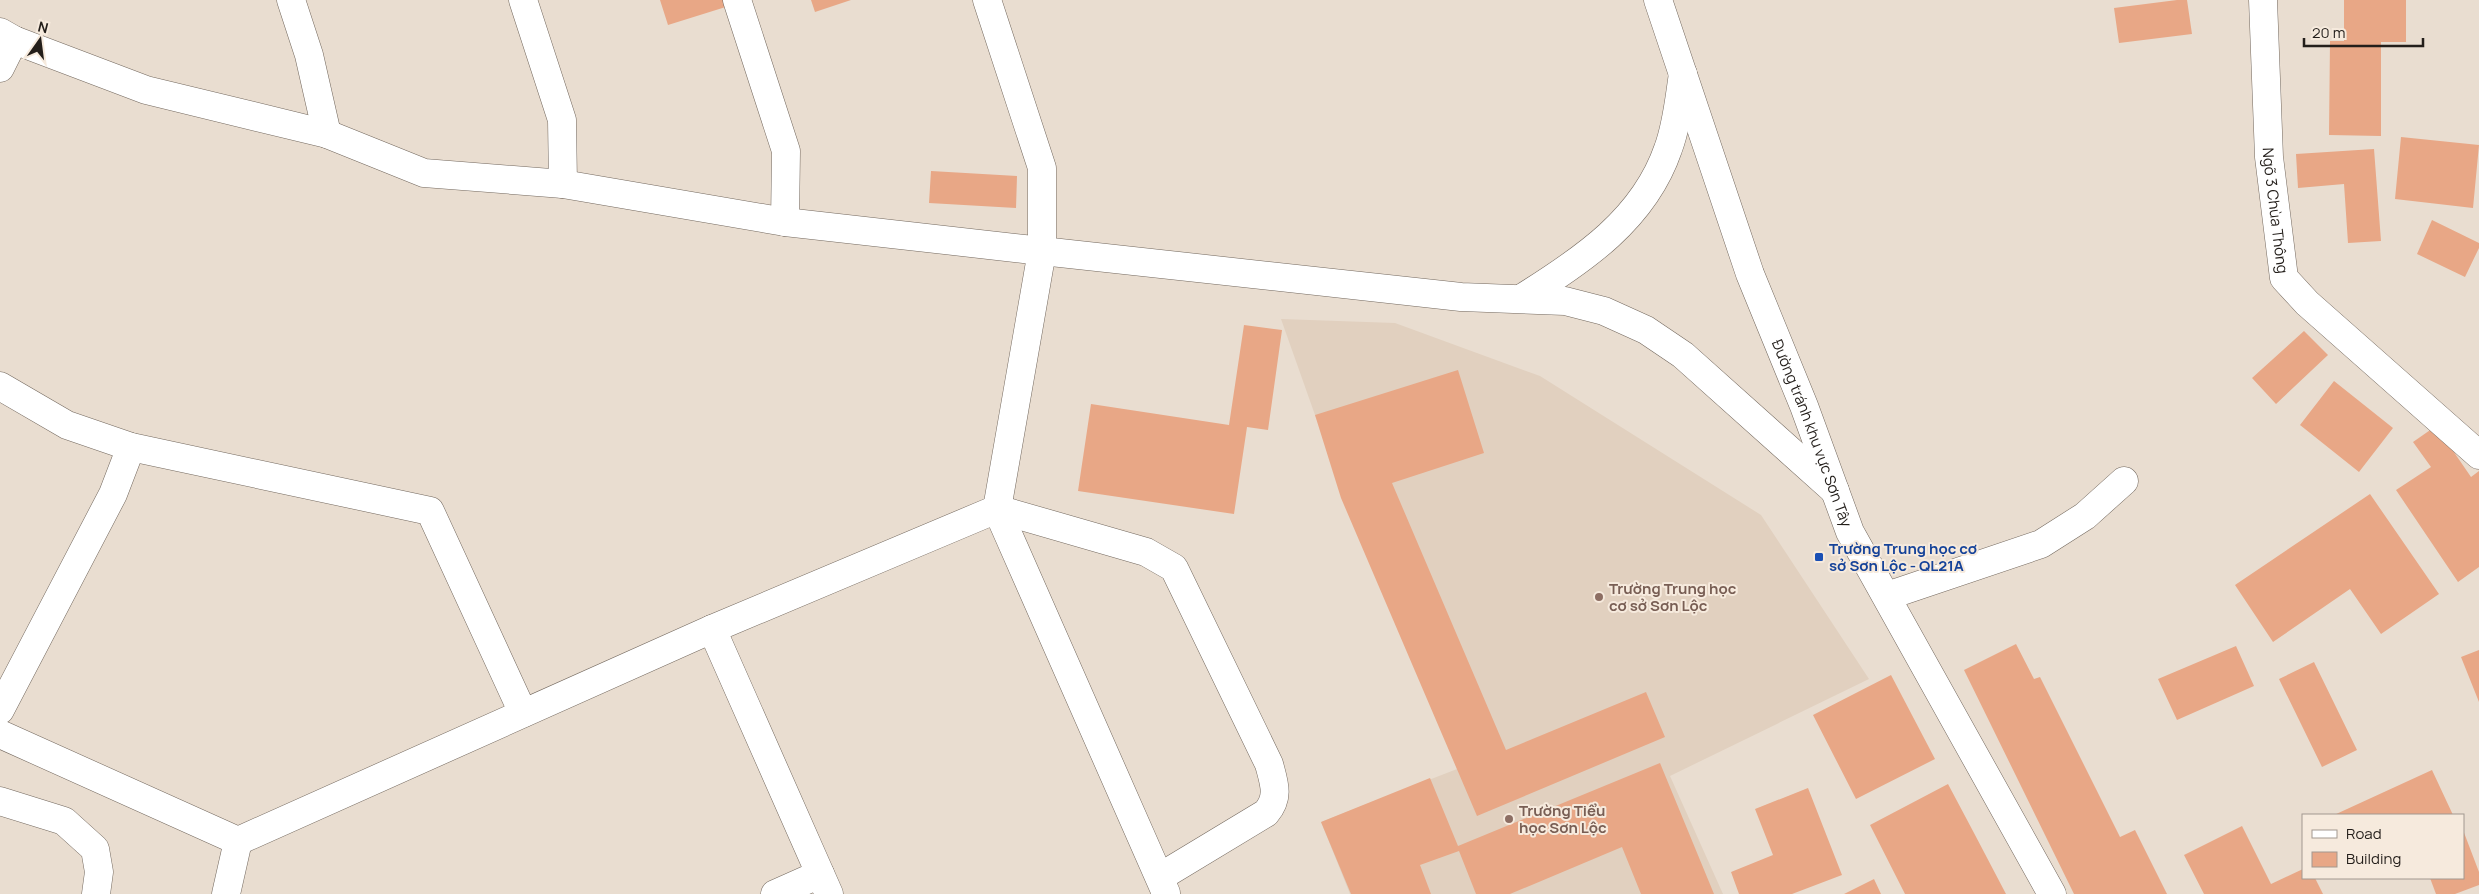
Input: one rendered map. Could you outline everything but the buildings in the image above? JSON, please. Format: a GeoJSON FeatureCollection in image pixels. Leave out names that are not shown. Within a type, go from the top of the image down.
{"type":"FeatureCollection","features":[{"type":"Feature","properties":{"kind":"main road"},"geometry":{"type":"LineString","coordinates":[[291,0],[308,54],[328,134]]}},
{"type":"Feature","properties":{"kind":"main road"},"geometry":{"type":"LineString","coordinates":[[523,0],[562,120],[563,184]]}},
{"type":"Feature","properties":{"kind":"main road"},"geometry":{"type":"LineString","coordinates":[[737,0],[786,151],[785,222]]}},
{"type":"Feature","properties":{"kind":"main road"},"geometry":{"type":"LineString","coordinates":[[0,734],[238,841],[712,629],[997,509],[1146,552],[1174,568],[1269,764],[1276,795],[1273,805],[1266,813],[1163,885],[997,509],[1042,251],[1042,168],[987,0]]}},
{"type":"Feature","properties":{"kind":"main road","name":"Đường tránh khu vực Sơn Tây"},"geometry":{"type":"LineString","coordinates":[[1658,0],[1750,274],[1804,406],[1850,532],[2052,894]]}},
{"type":"Feature","properties":{"kind":"main road","name":"Ngõ 3 Chùa Thông"},"geometry":{"type":"LineString","coordinates":[[2263,0],[2269,157],[2284,278],[2307,303],[2479,455]]}},
{"type":"Feature","properties":{"kind":"main road"},"geometry":{"type":"LineString","coordinates":[[0,68],[7,36],[146,90],[328,134],[424,173],[563,184],[785,222],[1042,251],[1461,297],[1566,301],[1604,311],[1646,330],[1683,355],[1835,491]]}},
{"type":"Feature","properties":{"kind":"main road"},"geometry":{"type":"LineString","coordinates":[[1522,298],[1580,260],[1610,235],[1638,206],[1656,180],[1669,148],[1683,74]]}},
{"type":"Feature","properties":{"kind":"main road"},"geometry":{"type":"LineString","coordinates":[[0,386],[67,425],[131,447],[430,511],[523,713]]}},
{"type":"Feature","properties":{"kind":"main road"},"geometry":{"type":"LineString","coordinates":[[0,710],[114,494],[131,447]]}},
{"type":"Feature","properties":{"kind":"main road"},"geometry":{"type":"LineString","coordinates":[[1887,596],[2041,544],[2085,516],[2124,481]]}},
{"type":"Feature","properties":{"kind":"main road"},"geometry":{"type":"LineString","coordinates":[[712,629],[824,884],[775,894]]}},
{"type":"Feature","properties":{"kind":"main road"},"geometry":{"type":"LineString","coordinates":[[0,801],[64,821],[95,849],[99,872],[96,894]]}},
{"type":"Feature","properties":{"kind":"main road"},"geometry":{"type":"LineString","coordinates":[[226,894],[238,841]]}},
{"type":"Feature","properties":{"kind":"shaded area","name":"Trường Trung học cơ sở Sơn Lộc"},"geometry":{"type":"Polygon","coordinates":[[[1281,319],[1395,323],[1540,376],[1761,515],[1869,679],[1670,776],[1723,894],[1350,894],[1321,822],[1457,769],[1315,415],[1281,319]]]}},
{"type":"Feature","properties":{"kind":"place","name":"Trường Trung học cơ sở Sơn Lộc - QL21A"},"geometry":{"type":"Point","coordinates":[1819,557]}},
{"type":"Feature","properties":{"kind":"place","name":"Trường Trung học cơ sở Sơn Lộc"},"geometry":{"type":"Point","coordinates":[1599,597]}},
{"type":"Feature","properties":{"kind":"place","name":"Trường Tiểu học Sơn Lộc"},"geometry":{"type":"Point","coordinates":[1509,819]}}]}
